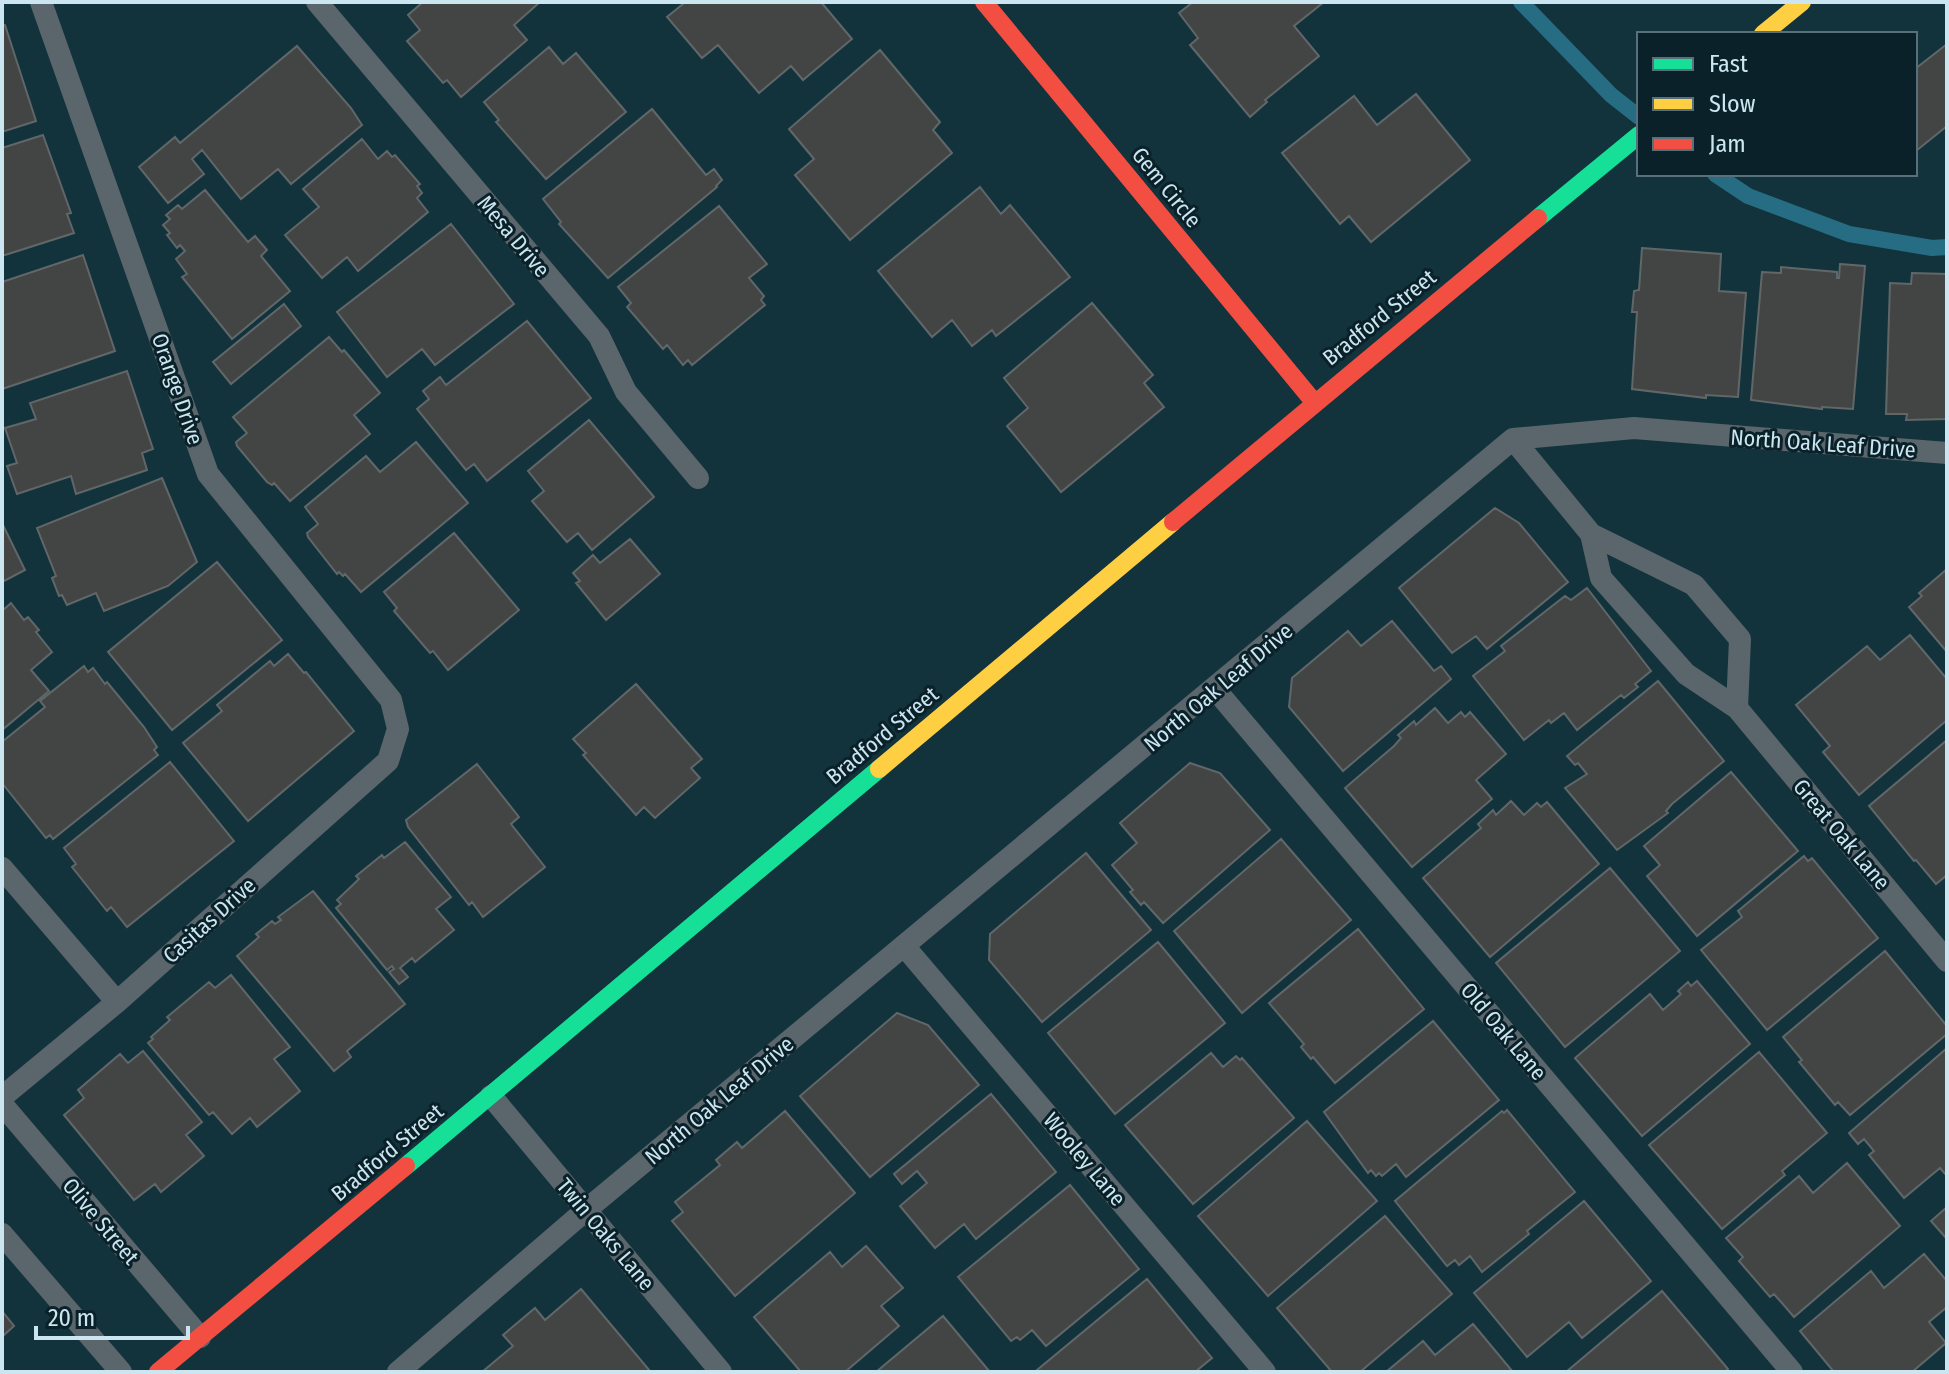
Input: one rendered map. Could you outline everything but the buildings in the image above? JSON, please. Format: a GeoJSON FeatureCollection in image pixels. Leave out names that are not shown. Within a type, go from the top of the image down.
{"type":"FeatureCollection","features":[{"type":"Feature","properties":{"kind":"street","name":"Gem Circle"},"geometry":{"type":"LineString","coordinates":[[984,2],[1314,402]]}},
{"type":"Feature","properties":{"kind":"street"},"geometry":{"type":"LineString","coordinates":[[1765,32],[1802,2]]}},
{"type":"Feature","properties":{"kind":"street","name":"Bradford Street"},"geometry":{"type":"LineString","coordinates":[[158,1372],[491,1096],[1314,402],[1637,137]]}},
{"type":"Feature","properties":{"kind":"lane","name":"Orange Drive"},"geometry":{"type":"LineString","coordinates":[[41,2],[208,474],[391,700],[398,729]]}},
{"type":"Feature","properties":{"kind":"lane","name":"Mesa Drive"},"geometry":{"type":"LineString","coordinates":[[317,2],[599,336],[626,392],[698,478]]}},
{"type":"Feature","properties":{"kind":"lane","name":"North Oak Leaf Drive"},"geometry":{"type":"LineString","coordinates":[[398,1372],[586,1210],[1513,439],[1634,428],[1947,453]]}},
{"type":"Feature","properties":{"kind":"lane","name":"Great Oak Lane"},"geometry":{"type":"LineString","coordinates":[[1513,439],[1591,534],[1694,585],[1740,639],[1737,708]]}},
{"type":"Feature","properties":{"kind":"lane","name":"Great Oak Lane"},"geometry":{"type":"LineString","coordinates":[[1591,534],[1601,578],[1686,674],[1737,708],[1947,961]]}},
{"type":"Feature","properties":{"kind":"lane","name":"Old Oak Lane"},"geometry":{"type":"LineString","coordinates":[[1215,689],[1792,1372]]}},
{"type":"Feature","properties":{"kind":"lane","name":"Casitas Drive"},"geometry":{"type":"LineString","coordinates":[[2,1097],[117,1002],[388,761],[398,729]]}},
{"type":"Feature","properties":{"kind":"lane"},"geometry":{"type":"LineString","coordinates":[[2,868],[117,1002]]}},
{"type":"Feature","properties":{"kind":"lane","name":"Wooley Lane"},"geometry":{"type":"LineString","coordinates":[[905,947],[1265,1372]]}},
{"type":"Feature","properties":{"kind":"lane","name":"Twin Oaks Lane"},"geometry":{"type":"LineString","coordinates":[[491,1096],[721,1372]]}},
{"type":"Feature","properties":{"kind":"lane","name":"Olive Street"},"geometry":{"type":"LineString","coordinates":[[2,1104],[200,1337]]}},
{"type":"Feature","properties":{"kind":"lane"},"geometry":{"type":"LineString","coordinates":[[2,1234],[121,1372]]}},
{"type":"Feature","properties":{"kind":"waterway"},"geometry":{"type":"LineString","coordinates":[[1521,2],[1611,95],[1637,115]]}},
{"type":"Feature","properties":{"kind":"waterway"},"geometry":{"type":"LineString","coordinates":[[1718,176],[1748,196],[1849,234],[1932,248],[1947,247]]}},
{"type":"Feature","properties":{"kind":"traffic: fast"},"geometry":{"type":"LineString","coordinates":[[1538,218],[1637,137]]}},
{"type":"Feature","properties":{"kind":"traffic: fast"},"geometry":{"type":"LineString","coordinates":[[406,1166],[879,769]]}},
{"type":"Feature","properties":{"kind":"traffic: slow"},"geometry":{"type":"LineString","coordinates":[[1765,32],[1802,2]]}},
{"type":"Feature","properties":{"kind":"traffic: slow"},"geometry":{"type":"LineString","coordinates":[[879,769],[1173,522]]}},
{"type":"Feature","properties":{"kind":"traffic: jam"},"geometry":{"type":"LineString","coordinates":[[984,2],[1314,402]]}},
{"type":"Feature","properties":{"kind":"traffic: jam"},"geometry":{"type":"LineString","coordinates":[[1173,522],[1538,218]]}},
{"type":"Feature","properties":{"kind":"traffic: jam"},"geometry":{"type":"LineString","coordinates":[[158,1372],[406,1166]]}}]}
